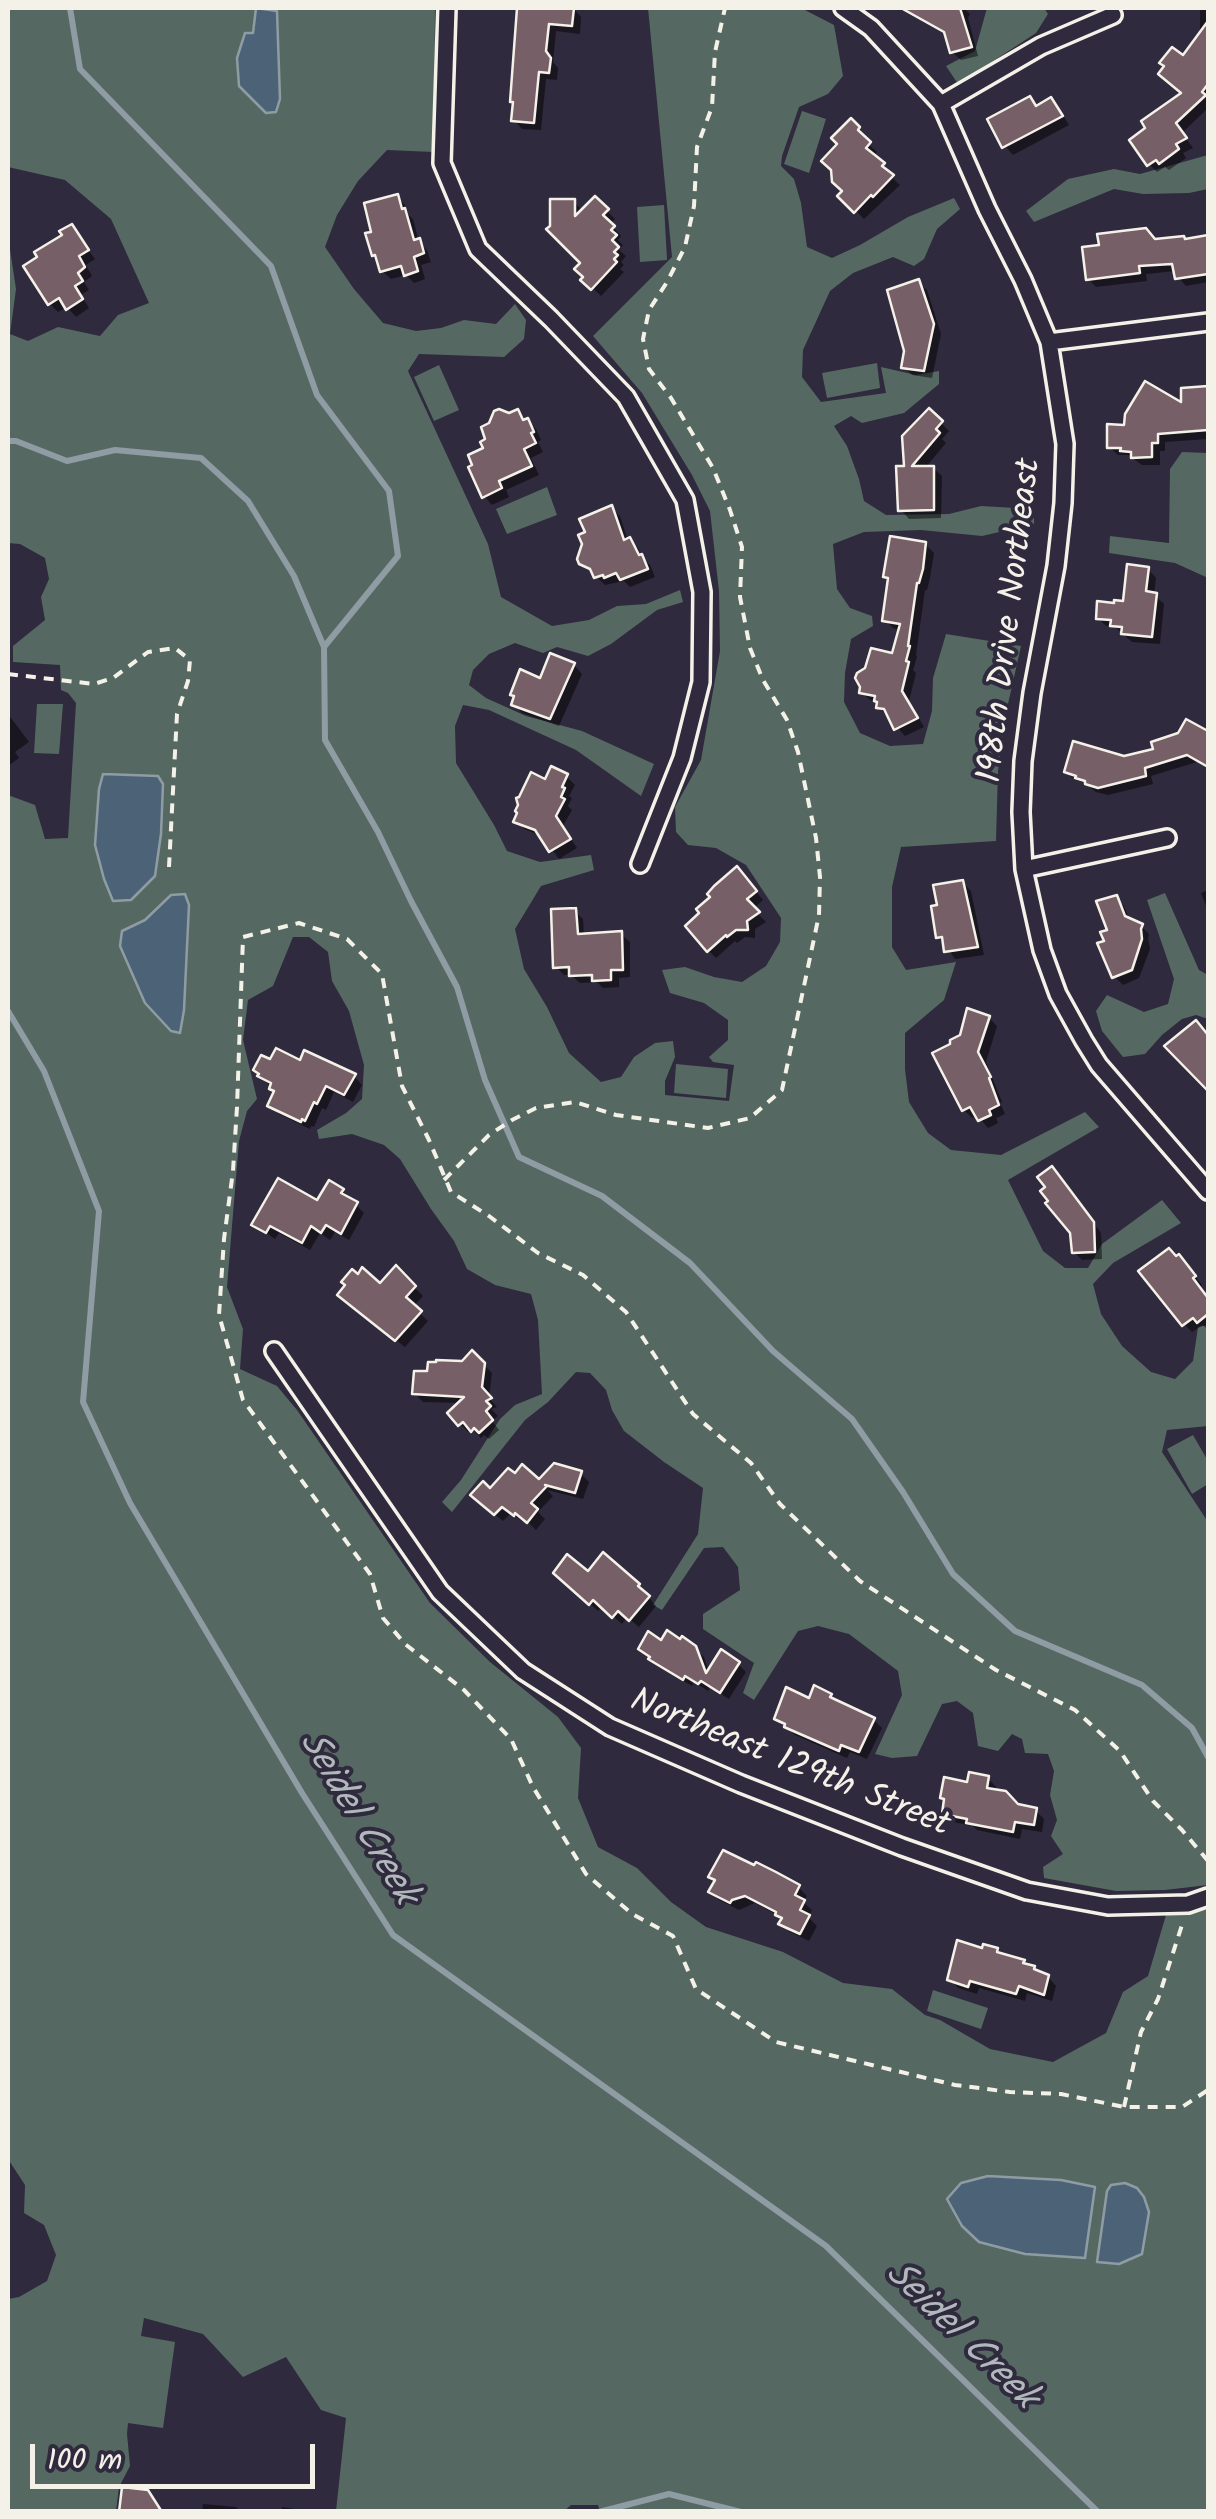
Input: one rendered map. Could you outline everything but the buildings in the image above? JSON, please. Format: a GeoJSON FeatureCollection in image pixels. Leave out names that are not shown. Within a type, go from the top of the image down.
{"type":"FeatureCollection","features":[{"type":"Feature","properties":{"kind":"street"},"geometry":{"type":"LineString","coordinates":[[447,8],[442,163],[478,249],[626,397],[685,500],[702,592],[701,682],[682,758],[640,864]]}},
{"type":"Feature","properties":{"kind":"street","name":"198th Drive Northeast"},"geometry":{"type":"LineString","coordinates":[[843,8],[871,28],[942,104],[1049,342],[1066,444],[1064,503],[1023,762],[1024,870],[1042,950],[1058,994],[1084,1041],[1098,1065],[1208,1190]]}},
{"type":"Feature","properties":{"kind":"street"},"geometry":{"type":"LineString","coordinates":[[942,104],[1042,46],[1113,14]]}},
{"type":"Feature","properties":{"kind":"street"},"geometry":{"type":"LineString","coordinates":[[1049,342],[1208,322]]}},
{"type":"Feature","properties":{"kind":"street"},"geometry":{"type":"LineString","coordinates":[[1024,870],[1167,838]]}},
{"type":"Feature","properties":{"kind":"street","name":"Northeast 129th Street"},"geometry":{"type":"LineString","coordinates":[[274,1351],[440,1592],[524,1671],[610,1727],[741,1784],[1027,1891],[1108,1906],[1188,1904],[1208,1897]]}},
{"type":"Feature","properties":{"kind":"path"},"geometry":{"type":"LineString","coordinates":[[444,1180],[489,1135],[536,1108],[576,1102],[616,1115],[708,1128],[750,1118],[782,1090],[819,915],[816,838],[798,752],[787,720],[763,680],[750,648],[740,597],[742,547],[730,510],[713,468],[672,398],[649,369],[644,339],[649,310],[685,247],[694,206],[697,148],[712,107],[716,52],[725,8]]}},
{"type":"Feature","properties":{"kind":"path"},"geometry":{"type":"LineString","coordinates":[[8,674],[94,684],[113,678],[148,652],[176,648],[190,660],[177,714],[169,867]]}},
{"type":"Feature","properties":{"kind":"path"},"geometry":{"type":"LineString","coordinates":[[1208,1861],[1154,1801],[1120,1751],[1075,1710],[996,1670],[860,1581],[780,1504],[752,1463],[694,1414],[626,1312],[584,1275],[538,1252],[451,1192],[402,1086],[382,974],[347,938],[299,923],[243,938],[236,1123],[218,1315],[243,1400],[370,1574],[383,1618],[405,1644],[464,1690],[510,1739],[533,1786],[586,1874],[632,1914],[673,1936],[696,1989],[776,2042],[955,2086],[1060,2094],[1124,2107],[1182,2107],[1208,2090]]}},
{"type":"Feature","properties":{"kind":"path"},"geometry":{"type":"LineString","coordinates":[[1124,2107],[1141,2032],[1158,1998],[1188,1904]]}},
{"type":"Feature","properties":{"kind":"green space"},"geometry":{"type":"Polygon","coordinates":[[[8,8],[435,8],[434,152],[387,150],[358,181],[337,215],[325,247],[383,323],[416,331],[464,320],[496,324],[515,304],[526,320],[524,339],[504,357],[419,354],[408,371],[488,544],[501,597],[552,626],[589,620],[617,606],[646,604],[680,590],[683,602],[657,610],[588,656],[557,647],[543,653],[515,643],[489,654],[473,670],[469,685],[486,698],[526,716],[582,731],[654,764],[641,796],[576,750],[489,710],[463,705],[455,726],[456,763],[507,851],[540,862],[591,855],[594,870],[541,886],[515,929],[524,969],[569,1053],[601,1082],[621,1077],[634,1057],[655,1043],[673,1041],[675,1057],[665,1081],[665,1095],[729,1101],[734,1065],[713,1062],[709,1057],[728,1040],[728,1020],[704,1003],[670,993],[662,970],[685,967],[742,982],[766,966],[780,942],[781,918],[746,865],[716,848],[688,845],[676,832],[675,807],[701,760],[720,651],[719,591],[710,511],[642,393],[593,336],[672,257],[648,8],[801,8],[834,25],[843,76],[828,94],[799,107],[782,156],[781,166],[794,179],[801,203],[807,247],[832,258],[908,217],[954,198],[960,209],[937,229],[924,259],[914,266],[893,257],[853,273],[830,291],[803,350],[802,377],[821,402],[886,393],[881,367],[916,375],[939,371],[939,384],[904,413],[862,423],[851,416],[834,426],[847,446],[864,501],[886,515],[949,514],[981,506],[1034,509],[1034,524],[982,536],[921,530],[864,532],[833,544],[837,589],[850,608],[872,616],[873,626],[851,639],[844,702],[860,733],[890,746],[923,744],[932,711],[933,678],[946,634],[1021,646],[998,771],[996,841],[901,847],[892,887],[892,947],[906,970],[956,962],[944,1000],[905,1033],[909,1102],[928,1133],[951,1150],[1001,1155],[1085,1112],[1099,1127],[1008,1180],[1043,1251],[1065,1268],[1088,1268],[1102,1244],[1162,1200],[1181,1223],[1113,1263],[1093,1284],[1101,1314],[1122,1346],[1151,1372],[1175,1379],[1193,1361],[1198,1327],[1208,1325],[1208,1426],[1167,1430],[1162,1452],[1208,1522],[1208,1885],[1116,1891],[1044,1878],[1043,1867],[1063,1854],[1051,1836],[1057,1820],[1050,1795],[1054,1771],[1048,1754],[1025,1753],[1022,1739],[1012,1734],[998,1751],[978,1746],[973,1713],[957,1701],[942,1704],[917,1756],[892,1758],[875,1754],[902,1695],[898,1671],[849,1634],[818,1626],[798,1631],[754,1700],[743,1693],[754,1663],[703,1629],[703,1614],[740,1590],[738,1567],[723,1547],[704,1548],[662,1610],[653,1605],[698,1534],[703,1488],[624,1431],[606,1390],[590,1373],[576,1372],[525,1420],[452,1512],[442,1502],[500,1419],[515,1405],[542,1394],[538,1320],[531,1294],[495,1285],[467,1269],[454,1241],[400,1159],[384,1145],[352,1134],[319,1139],[317,1130],[362,1099],[364,1065],[349,1011],[332,981],[328,952],[309,937],[293,937],[273,986],[248,1000],[243,1040],[257,1099],[247,1111],[239,1141],[227,1287],[243,1329],[240,1369],[277,1386],[297,1410],[430,1603],[490,1662],[558,1717],[581,1748],[578,1798],[598,1847],[637,1868],[671,1902],[706,1927],[783,1952],[843,1983],[892,1989],[925,2015],[990,2049],[1053,2062],[1106,2033],[1123,1992],[1148,1976],[1166,1915],[1208,1909],[1208,2511],[600,2512],[598,2505],[571,2505],[563,2512],[336,2511],[346,2418],[321,2410],[286,2357],[243,2377],[203,2334],[144,2318],[141,2336],[175,2342],[163,2428],[128,2423],[130,2466],[119,2487],[116,2511],[8,2511],[8,2299],[47,2281],[56,2255],[44,2225],[24,2213],[25,2185],[8,2159],[8,795],[35,805],[45,839],[68,838],[76,703],[61,690],[60,665],[13,662],[13,646],[45,620],[41,597],[49,579],[45,558],[20,544],[8,543],[8,236],[16,289],[10,334],[28,341],[58,327],[100,336],[118,315],[149,303],[111,219],[65,180],[8,167],[8,8]]]}},
{"type":"Feature","properties":{"kind":"green space"},"geometry":{"type":"Polygon","coordinates":[[[987,8],[1044,8],[1048,14],[1036,33],[958,84],[946,66],[975,51],[987,8]]]}},
{"type":"Feature","properties":{"kind":"green space"},"geometry":{"type":"Polygon","coordinates":[[[802,111],[826,119],[809,173],[784,164],[802,111]]]}},
{"type":"Feature","properties":{"kind":"green space"},"geometry":{"type":"Polygon","coordinates":[[[1208,155],[1208,189],[1143,194],[1114,189],[1034,222],[1026,211],[1068,179],[1114,169],[1140,174],[1208,155]]]}},
{"type":"Feature","properties":{"kind":"green space"},"geometry":{"type":"Polygon","coordinates":[[[664,205],[667,260],[640,262],[637,207],[664,205]]]}},
{"type":"Feature","properties":{"kind":"green space"},"geometry":{"type":"Polygon","coordinates":[[[877,363],[880,388],[827,398],[822,373],[877,363]]]}},
{"type":"Feature","properties":{"kind":"green space"},"geometry":{"type":"Polygon","coordinates":[[[439,365],[459,410],[434,421],[414,377],[439,365]]]}},
{"type":"Feature","properties":{"kind":"green space"},"geometry":{"type":"Polygon","coordinates":[[[1182,452],[1208,453],[1208,578],[1175,563],[1109,553],[1110,536],[1169,543],[1170,469],[1182,452]]]}},
{"type":"Feature","properties":{"kind":"green space"},"geometry":{"type":"Polygon","coordinates":[[[547,487],[557,515],[507,534],[496,509],[547,487]]]}},
{"type":"Feature","properties":{"kind":"green space"},"geometry":{"type":"Polygon","coordinates":[[[37,704],[63,704],[59,754],[34,753],[37,704]]]}},
{"type":"Feature","properties":{"kind":"green space"},"geometry":{"type":"Polygon","coordinates":[[[1165,893],[1199,970],[1208,975],[1208,1019],[1196,1015],[1182,1019],[1145,1054],[1123,1057],[1102,1031],[1096,1011],[1107,995],[1144,1012],[1168,1004],[1174,979],[1147,900],[1165,893]]]}},
{"type":"Feature","properties":{"kind":"green space"},"geometry":{"type":"Polygon","coordinates":[[[676,1064],[728,1069],[726,1098],[674,1093],[676,1064]]]}},
{"type":"Feature","properties":{"kind":"green space"},"geometry":{"type":"Polygon","coordinates":[[[1193,1435],[1208,1461],[1208,1484],[1192,1494],[1167,1449],[1193,1435]]]}},
{"type":"Feature","properties":{"kind":"green space"},"geometry":{"type":"Polygon","coordinates":[[[933,1990],[988,2008],[981,2029],[927,2011],[933,1990]]]}},
{"type":"Feature","properties":{"kind":"water"},"geometry":{"type":"Polygon","coordinates":[[[256,8],[277,11],[280,99],[276,112],[266,113],[239,86],[237,58],[245,33],[253,33],[256,8]]]}},
{"type":"Feature","properties":{"kind":"water"},"geometry":{"type":"Polygon","coordinates":[[[103,774],[158,776],[163,784],[155,876],[131,900],[113,901],[95,845],[103,774]]]}},
{"type":"Feature","properties":{"kind":"water"},"geometry":{"type":"Polygon","coordinates":[[[185,894],[189,905],[180,1033],[171,1031],[145,1003],[120,946],[122,931],[145,920],[171,895],[185,894]]]}},
{"type":"Feature","properties":{"kind":"water"},"geometry":{"type":"Polygon","coordinates":[[[988,2176],[1061,2180],[1095,2187],[1085,2258],[1025,2254],[979,2242],[962,2226],[947,2199],[961,2183],[988,2176]]]}},
{"type":"Feature","properties":{"kind":"water"},"geometry":{"type":"Polygon","coordinates":[[[1125,2183],[1137,2188],[1149,2212],[1142,2254],[1119,2264],[1097,2262],[1107,2191],[1111,2185],[1125,2183]]]}},
{"type":"Feature","properties":{"kind":"waterway"},"geometry":{"type":"LineString","coordinates":[[70,8],[80,69],[271,266],[317,395],[389,491],[398,556],[324,647],[325,740],[378,832],[457,987],[485,1080],[519,1157],[602,1196],[690,1263],[773,1351],[852,1419],[953,1574],[1015,1631],[1142,1685],[1192,1728],[1208,1757]]}},
{"type":"Feature","properties":{"kind":"waterway"},"geometry":{"type":"LineString","coordinates":[[8,441],[67,461],[115,450],[201,458],[248,501],[294,576],[324,647]]}},
{"type":"Feature","properties":{"kind":"waterway","name":"Seidel Creek"},"geometry":{"type":"LineString","coordinates":[[8,1011],[44,1071],[99,1211],[83,1402],[130,1503],[302,1793],[393,1935],[826,2246],[1098,2512]]}},
{"type":"Feature","properties":{"kind":"waterway"},"geometry":{"type":"LineString","coordinates":[[599,2512],[669,2494],[741,2512]]}}]}
